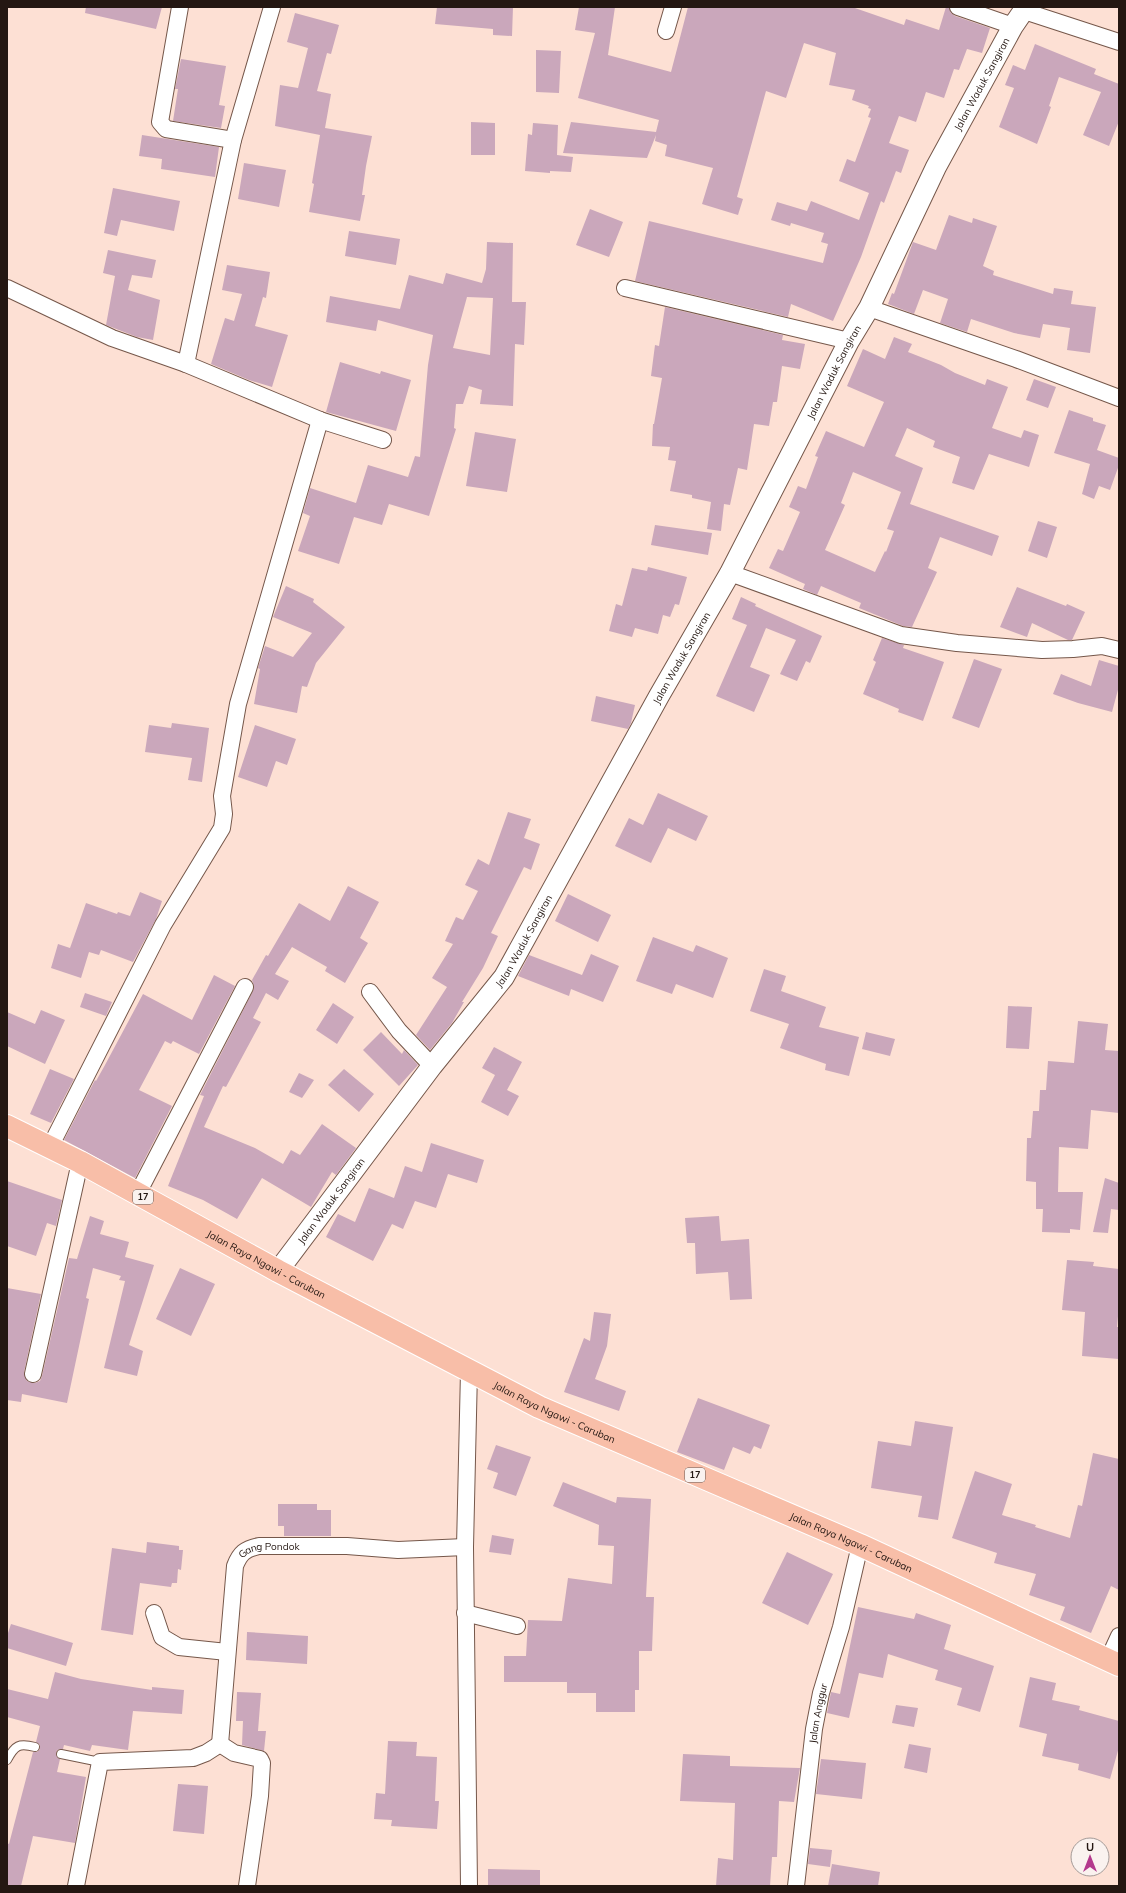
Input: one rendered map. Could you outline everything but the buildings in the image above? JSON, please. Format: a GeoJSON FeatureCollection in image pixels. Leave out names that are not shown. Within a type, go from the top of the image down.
{"type":"FeatureCollection","features":[{"type":"Feature","properties":{"kind":"highway","name":"Jalan Raya Ngawi - Caruban"},"geometry":{"type":"LineString","coordinates":[[7,1126],[50,1146],[278,1271],[539,1407],[860,1545],[1114,1663]]}},
{"type":"Feature","properties":{"kind":"street"},"geometry":{"type":"LineString","coordinates":[[180,7],[160,122],[166,128],[233,140]]}},
{"type":"Feature","properties":{"kind":"street"},"geometry":{"type":"LineString","coordinates":[[186,364],[233,140],[272,7]]}},
{"type":"Feature","properties":{"kind":"street"},"geometry":{"type":"LineString","coordinates":[[666,31],[673,7]]}},
{"type":"Feature","properties":{"kind":"street"},"geometry":{"type":"LineString","coordinates":[[958,7],[1021,15],[1119,42]]}},
{"type":"Feature","properties":{"kind":"street","name":"Jalan Waduk Sangiran"},"geometry":{"type":"LineString","coordinates":[[278,1271],[432,1066],[504,977],[655,703],[730,573],[849,341],[869,308],[936,167],[1021,15]]}},
{"type":"Feature","properties":{"kind":"street"},"geometry":{"type":"LineString","coordinates":[[7,288],[112,338],[186,364],[320,420],[383,440]]}},
{"type":"Feature","properties":{"kind":"street"},"geometry":{"type":"LineString","coordinates":[[625,288],[849,341]]}},
{"type":"Feature","properties":{"kind":"street"},"geometry":{"type":"LineString","coordinates":[[869,308],[1016,359],[1119,398]]}},
{"type":"Feature","properties":{"kind":"street"},"geometry":{"type":"LineString","coordinates":[[50,1146],[163,925],[222,828],[224,814],[222,796],[238,704],[320,420]]}},
{"type":"Feature","properties":{"kind":"street"},"geometry":{"type":"LineString","coordinates":[[730,573],[901,635],[956,644],[1042,650],[1102,646],[1119,650]]}},
{"type":"Feature","properties":{"kind":"street"},"geometry":{"type":"LineString","coordinates":[[138,1193],[245,987]]}},
{"type":"Feature","properties":{"kind":"street"},"geometry":{"type":"LineString","coordinates":[[370,992],[399,1031],[432,1066]]}},
{"type":"Feature","properties":{"kind":"street"},"geometry":{"type":"LineString","coordinates":[[33,1374],[80,1162]]}},
{"type":"Feature","properties":{"kind":"street"},"geometry":{"type":"LineString","coordinates":[[469,1371],[465,1547],[469,1886]]}},
{"type":"Feature","properties":{"kind":"street","name":"Jalan Anggur"},"geometry":{"type":"LineString","coordinates":[[796,1886],[821,1693],[841,1627],[860,1545]]}},
{"type":"Feature","properties":{"kind":"street","name":"Gang Pondok"},"geometry":{"type":"LineString","coordinates":[[220,1744],[235,1566],[240,1554],[249,1548],[259,1546],[347,1546],[398,1550],[465,1547]]}},
{"type":"Feature","properties":{"kind":"street"},"geometry":{"type":"LineString","coordinates":[[154,1613],[162,1637],[179,1647],[227,1652]]}},
{"type":"Feature","properties":{"kind":"street"},"geometry":{"type":"LineString","coordinates":[[465,1613],[517,1626]]}},
{"type":"Feature","properties":{"kind":"street"},"geometry":{"type":"LineString","coordinates":[[1114,1663],[1119,1636]]}},
{"type":"Feature","properties":{"kind":"street"},"geometry":{"type":"LineString","coordinates":[[76,1886],[100,1762],[193,1758],[206,1753],[220,1744],[234,1753],[260,1759],[262,1763],[260,1796],[247,1886]]}},
{"type":"Feature","properties":{"kind":"lane"},"geometry":{"type":"LineString","coordinates":[[7,1760],[11,1752],[18,1745],[24,1744],[35,1747]]}},
{"type":"Feature","properties":{"kind":"lane"},"geometry":{"type":"LineString","coordinates":[[61,1754],[100,1762]]}}]}
